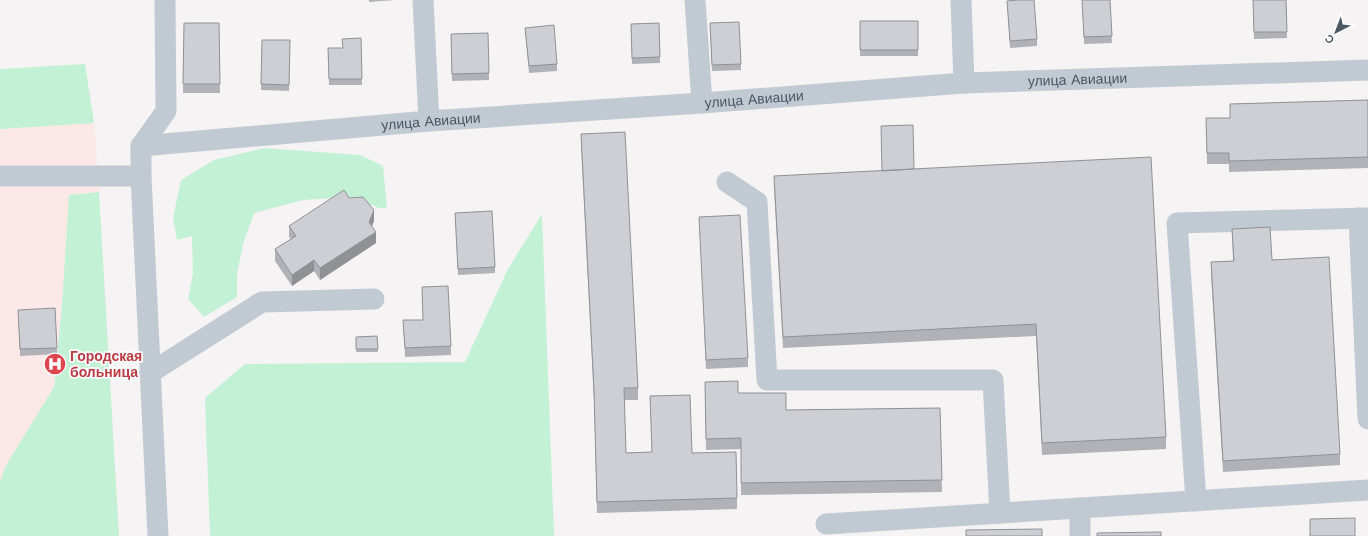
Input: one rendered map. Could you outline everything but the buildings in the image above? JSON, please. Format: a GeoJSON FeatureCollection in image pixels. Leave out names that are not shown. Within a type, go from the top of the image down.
{"type":"FeatureCollection","features":[{"type":"Feature","properties":{"kind":"street"},"geometry":{"type":"LineString","coordinates":[[158,536],[141,176],[141,146],[166,111],[165,0]]}},
{"type":"Feature","properties":{"kind":"street"},"geometry":{"type":"LineString","coordinates":[[423,0],[429,121]]}},
{"type":"Feature","properties":{"kind":"street"},"geometry":{"type":"LineString","coordinates":[[695,0],[702,103]]}},
{"type":"Feature","properties":{"kind":"street"},"geometry":{"type":"LineString","coordinates":[[961,0],[964,83]]}},
{"type":"Feature","properties":{"kind":"street","name":"улица Авиации"},"geometry":{"type":"LineString","coordinates":[[141,146],[429,121],[702,103],[964,83],[1368,70]]}},
{"type":"Feature","properties":{"kind":"street"},"geometry":{"type":"LineString","coordinates":[[0,176],[141,176]]}},
{"type":"Feature","properties":{"kind":"street"},"geometry":{"type":"LineString","coordinates":[[727,182],[757,202],[767,380],[993,380],[1000,513]]}},
{"type":"Feature","properties":{"kind":"street"},"geometry":{"type":"LineString","coordinates":[[1196,501],[1177,223],[1364,218],[1368,419]]}},
{"type":"Feature","properties":{"kind":"street"},"geometry":{"type":"LineString","coordinates":[[150,373],[262,302],[374,299]]}},
{"type":"Feature","properties":{"kind":"street"},"geometry":{"type":"LineString","coordinates":[[826,524],[1368,490]]}},
{"type":"Feature","properties":{"kind":"street"},"geometry":{"type":"LineString","coordinates":[[1080,508],[1080,536]]}},
{"type":"Feature","properties":{"kind":"shaded area","name":"Городская больница"},"geometry":{"type":"Polygon","coordinates":[[[94,123],[119,536],[0,536],[0,129],[94,123]]]}},
{"type":"Feature","properties":{"kind":"green space"},"geometry":{"type":"Polygon","coordinates":[[[85,64],[94,123],[0,129],[0,69],[85,64]]]}},
{"type":"Feature","properties":{"kind":"green space"},"geometry":{"type":"Polygon","coordinates":[[[264,148],[360,155],[383,166],[387,208],[379,208],[352,197],[303,200],[254,213],[243,244],[237,274],[237,297],[204,317],[188,299],[193,273],[192,236],[177,240],[173,218],[181,180],[214,160],[264,148]]]}},
{"type":"Feature","properties":{"kind":"green space"},"geometry":{"type":"Polygon","coordinates":[[[99,192],[119,536],[0,536],[0,482],[5,467],[54,387],[62,304],[69,195],[99,192]]]}},
{"type":"Feature","properties":{"kind":"green space"},"geometry":{"type":"Polygon","coordinates":[[[542,214],[554,536],[210,536],[205,398],[245,364],[465,362],[508,269],[542,214]]]}},
{"type":"Feature","properties":{"kind":"place","name":"Городская больница"},"geometry":{"type":"Point","coordinates":[55,364]}}]}
